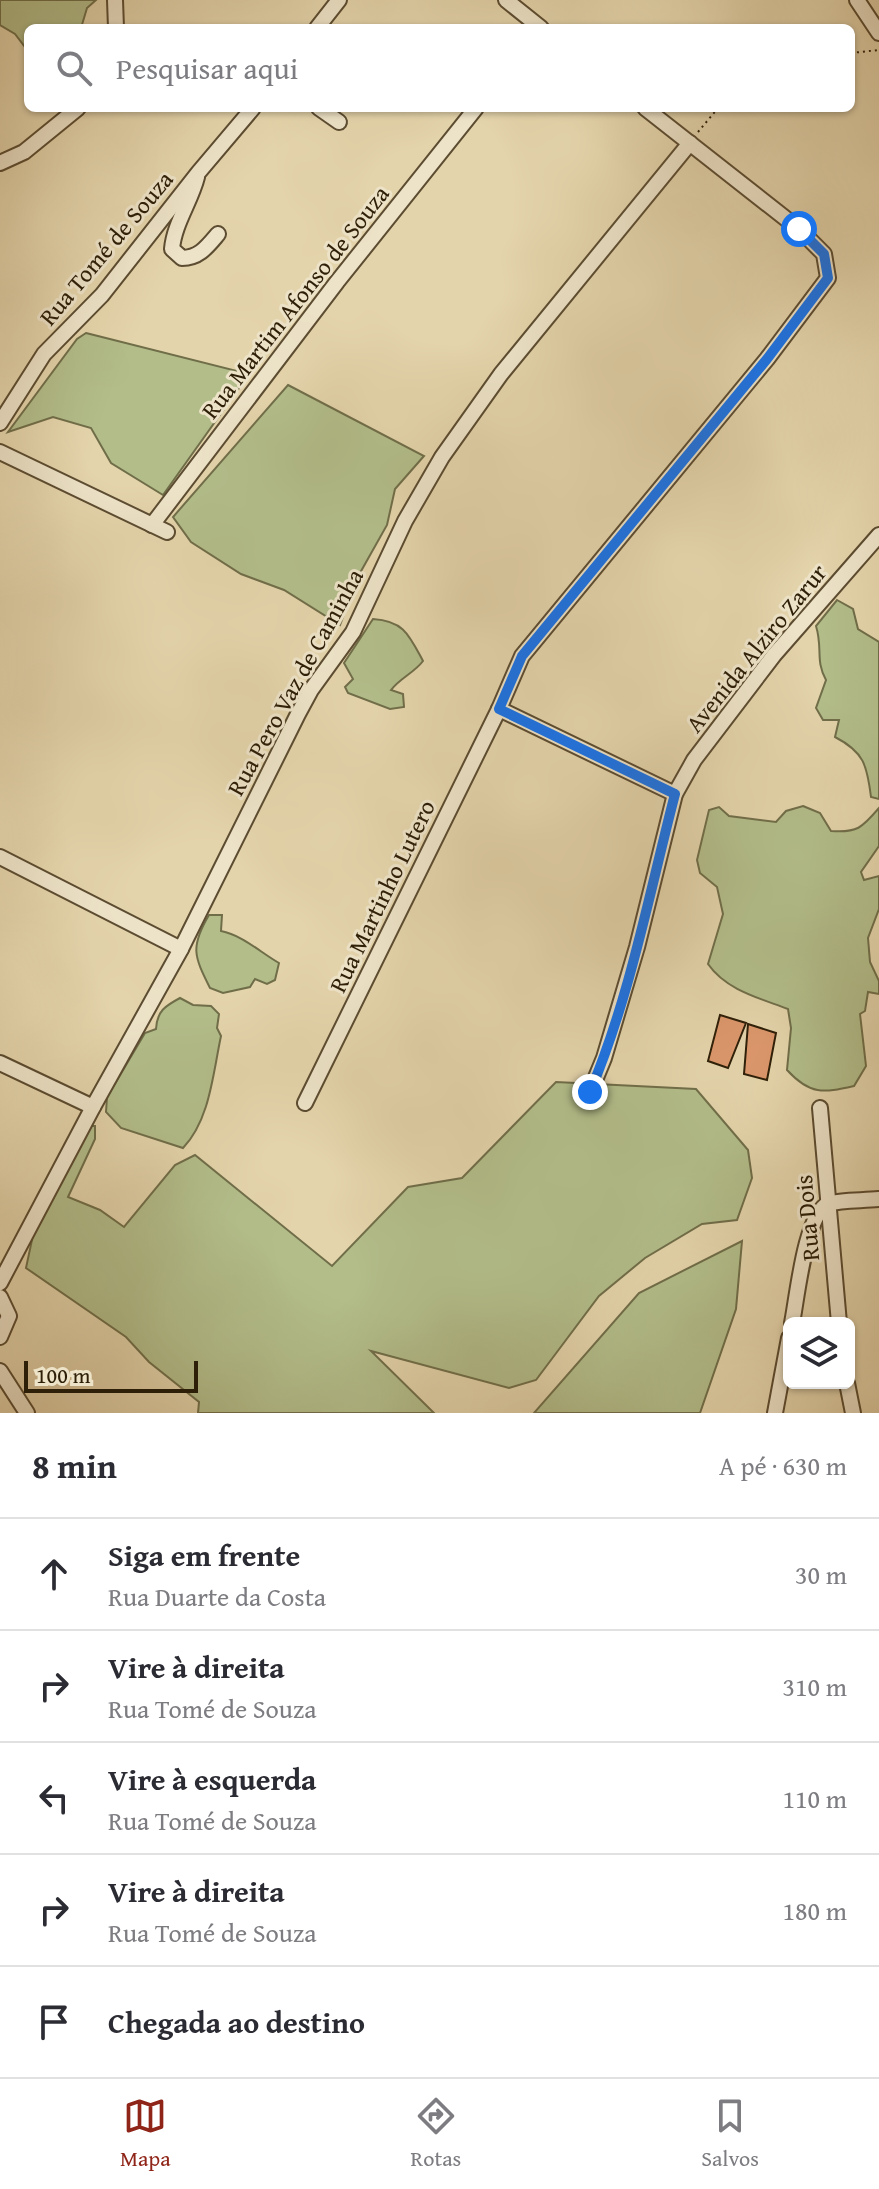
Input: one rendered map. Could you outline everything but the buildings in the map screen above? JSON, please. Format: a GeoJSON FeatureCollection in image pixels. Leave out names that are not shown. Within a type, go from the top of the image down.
{"type":"FeatureCollection","features":[{"type":"Feature","properties":{"kind":"street"},"geometry":{"type":"LineString","coordinates":[[115,0],[116,24]]}},
{"type":"Feature","properties":{"kind":"street"},"geometry":{"type":"LineString","coordinates":[[320,24],[339,0]]}},
{"type":"Feature","properties":{"kind":"street"},"geometry":{"type":"LineString","coordinates":[[506,0],[536,24]]}},
{"type":"Feature","properties":{"kind":"street"},"geometry":{"type":"LineString","coordinates":[[857,0],[879,33]]}},
{"type":"Feature","properties":{"kind":"street"},"geometry":{"type":"LineString","coordinates":[[0,163],[24,152],[74,112]]}},
{"type":"Feature","properties":{"kind":"street","name":"Rua Tomé de Souza"},"geometry":{"type":"LineString","coordinates":[[0,423],[44,354],[102,295],[250,112]]}},
{"type":"Feature","properties":{"kind":"street"},"geometry":{"type":"LineString","coordinates":[[325,112],[339,122]]}},
{"type":"Feature","properties":{"kind":"street","name":"Rua Martim Afonso de Souza"},"geometry":{"type":"LineString","coordinates":[[152,525],[337,282],[473,112]]}},
{"type":"Feature","properties":{"kind":"street"},"geometry":{"type":"LineString","coordinates":[[590,1092],[604,1058],[637,947],[675,794],[499,709],[522,656],[767,359],[828,278],[824,254],[799,229],[650,112]]}},
{"type":"Feature","properties":{"kind":"street","name":"Rua Pero Vaz de Caminha"},"geometry":{"type":"LineString","coordinates":[[0,1283],[3,1266],[181,949],[298,714],[311,690],[353,632],[405,521],[442,457],[501,374],[690,143]]}},
{"type":"Feature","properties":{"kind":"street"},"geometry":{"type":"LineString","coordinates":[[198,173],[172,249],[182,258],[193,258],[218,234]]}},
{"type":"Feature","properties":{"kind":"street"},"geometry":{"type":"LineString","coordinates":[[0,452],[167,532]]}},
{"type":"Feature","properties":{"kind":"street","name":"Avenida Alziro Zarur"},"geometry":{"type":"LineString","coordinates":[[675,794],[694,760],[774,655],[879,535]]}},
{"type":"Feature","properties":{"kind":"street","name":"Rua Martinho Lutero"},"geometry":{"type":"LineString","coordinates":[[305,1103],[499,709]]}},
{"type":"Feature","properties":{"kind":"street"},"geometry":{"type":"LineString","coordinates":[[0,857],[181,949]]}},
{"type":"Feature","properties":{"kind":"street"},"geometry":{"type":"LineString","coordinates":[[0,1063],[93,1107]]}},
{"type":"Feature","properties":{"kind":"street","name":"Rua Dois"},"geometry":{"type":"LineString","coordinates":[[820,1108],[838,1317]]}},
{"type":"Feature","properties":{"kind":"street"},"geometry":{"type":"LineString","coordinates":[[793,1317],[814,1221],[827,1204],[879,1199]]}},
{"type":"Feature","properties":{"kind":"street"},"geometry":{"type":"LineString","coordinates":[[0,1297],[9,1316],[0,1337]]}},
{"type":"Feature","properties":{"kind":"street"},"geometry":{"type":"LineString","coordinates":[[775,1413],[783,1370]]}},
{"type":"Feature","properties":{"kind":"street"},"geometry":{"type":"LineString","coordinates":[[0,1371],[27,1413]]}},
{"type":"Feature","properties":{"kind":"street"},"geometry":{"type":"LineString","coordinates":[[848,1389],[853,1413]]}},
{"type":"Feature","properties":{"kind":"path"},"geometry":{"type":"LineString","coordinates":[[855,53],[879,50]]}},
{"type":"Feature","properties":{"kind":"path"},"geometry":{"type":"LineString","coordinates":[[690,143],[715,112]]}},
{"type":"Feature","properties":{"kind":"green space"},"geometry":{"type":"Polygon","coordinates":[[[0,0],[96,0],[87,8],[82,24],[24,24],[24,46],[15,34],[0,25],[0,0]]]}},
{"type":"Feature","properties":{"kind":"green space"},"geometry":{"type":"Polygon","coordinates":[[[86,333],[249,374],[163,495],[111,463],[91,428],[53,417],[8,432],[77,339],[86,333]]]}},
{"type":"Feature","properties":{"kind":"green space"},"geometry":{"type":"Polygon","coordinates":[[[288,385],[424,456],[395,489],[387,525],[360,573],[340,625],[284,590],[241,574],[191,542],[173,517],[288,385]]]}},
{"type":"Feature","properties":{"kind":"green space"},"geometry":{"type":"Polygon","coordinates":[[[837,600],[853,609],[858,629],[879,642],[879,799],[871,797],[868,776],[858,754],[835,737],[839,720],[823,720],[816,708],[826,680],[816,626],[837,600]]]}},
{"type":"Feature","properties":{"kind":"green space"},"geometry":{"type":"Polygon","coordinates":[[[373,619],[399,626],[423,661],[391,690],[403,694],[404,707],[390,709],[348,693],[345,687],[353,679],[344,663],[373,619]]]}},
{"type":"Feature","properties":{"kind":"green space"},"geometry":{"type":"Polygon","coordinates":[[[803,806],[820,813],[831,831],[858,828],[879,808],[879,846],[861,872],[864,880],[879,876],[879,909],[868,938],[870,962],[879,981],[879,994],[868,992],[865,1011],[860,1014],[866,1066],[854,1086],[825,1091],[810,1088],[787,1070],[791,1028],[788,1009],[734,987],[708,964],[723,914],[717,887],[700,873],[697,860],[709,810],[719,807],[729,816],[776,822],[786,811],[803,806]]]}},
{"type":"Feature","properties":{"kind":"green space"},"geometry":{"type":"Polygon","coordinates":[[[209,915],[222,915],[221,931],[244,940],[279,963],[275,980],[267,984],[255,979],[250,987],[223,993],[210,988],[196,952],[199,935],[209,915]]]}},
{"type":"Feature","properties":{"kind":"green space"},"geometry":{"type":"Polygon","coordinates":[[[180,998],[193,1005],[211,1006],[219,1014],[217,1028],[221,1036],[205,1110],[183,1148],[121,1128],[106,1112],[107,1097],[145,1033],[156,1029],[163,1010],[180,998]]]}},
{"type":"Feature","properties":{"kind":"green space"},"geometry":{"type":"Polygon","coordinates":[[[556,1082],[696,1089],[748,1150],[752,1178],[737,1220],[702,1224],[645,1258],[599,1296],[536,1380],[509,1388],[371,1351],[434,1413],[198,1413],[199,1402],[149,1362],[126,1337],[26,1268],[33,1235],[89,1126],[95,1126],[95,1139],[68,1197],[100,1210],[124,1227],[175,1165],[195,1155],[332,1266],[408,1187],[462,1178],[556,1082]]]}},
{"type":"Feature","properties":{"kind":"green space"},"geometry":{"type":"Polygon","coordinates":[[[742,1241],[736,1309],[700,1413],[534,1413],[639,1293],[742,1241]]]}},
{"type":"Feature","properties":{"kind":"route"},"geometry":{"type":"LineString","coordinates":[[590,1092],[604,1058],[637,947],[675,794],[499,709],[522,656],[767,359],[828,278],[824,254],[799,229]]}}]}
